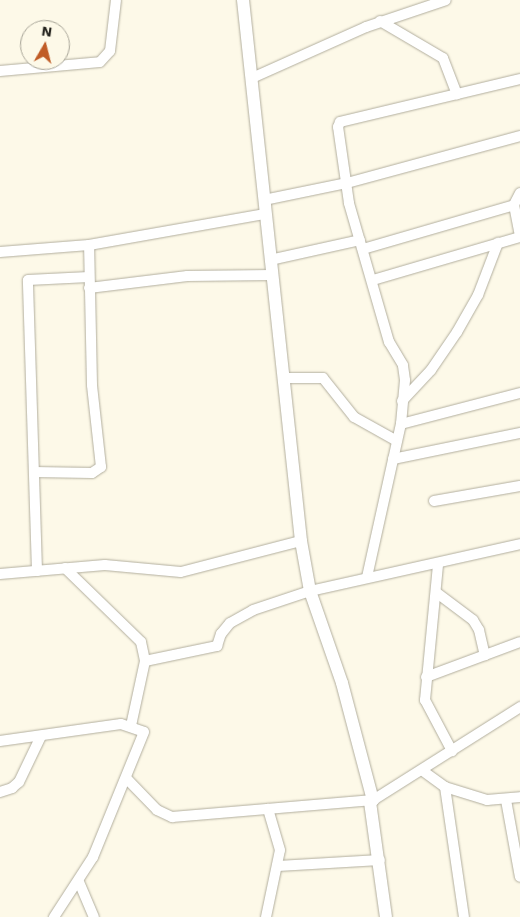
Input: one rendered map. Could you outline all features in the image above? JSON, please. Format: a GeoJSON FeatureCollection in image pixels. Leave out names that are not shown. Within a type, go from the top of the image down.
{"type":"FeatureCollection","features":[{"type":"Feature","properties":{"kind":"street"},"geometry":{"type":"LineString","coordinates":[[0,71],[100,62],[110,51],[116,0]]}},
{"type":"Feature","properties":{"kind":"street"},"geometry":{"type":"LineString","coordinates":[[244,0],[300,541],[310,591],[342,683],[371,801],[386,917]]}},
{"type":"Feature","properties":{"kind":"street"},"geometry":{"type":"LineString","coordinates":[[252,78],[380,21],[428,3],[446,0]]}},
{"type":"Feature","properties":{"kind":"street"},"geometry":{"type":"LineString","coordinates":[[380,21],[443,58],[457,94]]}},
{"type":"Feature","properties":{"kind":"street"},"geometry":{"type":"LineString","coordinates":[[367,577],[401,424],[403,365],[389,342],[373,280],[361,245],[347,183],[338,130],[340,122],[520,79]]}},
{"type":"Feature","properties":{"kind":"street"},"geometry":{"type":"LineString","coordinates":[[264,200],[347,183],[520,136]]}},
{"type":"Feature","properties":{"kind":"street"},"geometry":{"type":"LineString","coordinates":[[373,280],[520,236],[514,205],[520,193]]}},
{"type":"Feature","properties":{"kind":"street"},"geometry":{"type":"LineString","coordinates":[[270,260],[361,245],[514,205]]}},
{"type":"Feature","properties":{"kind":"street"},"geometry":{"type":"LineString","coordinates":[[0,252],[88,245],[265,214]]}},
{"type":"Feature","properties":{"kind":"street"},"geometry":{"type":"LineString","coordinates":[[402,401],[431,370],[457,332],[478,295],[498,243]]}},
{"type":"Feature","properties":{"kind":"street"},"geometry":{"type":"LineString","coordinates":[[34,472],[92,473],[101,467],[92,385],[88,245]]}},
{"type":"Feature","properties":{"kind":"street"},"geometry":{"type":"LineString","coordinates":[[89,288],[187,276],[272,275]]}},
{"type":"Feature","properties":{"kind":"street"},"geometry":{"type":"LineString","coordinates":[[37,571],[28,280],[89,277]]}},
{"type":"Feature","properties":{"kind":"street"},"geometry":{"type":"LineString","coordinates":[[283,378],[323,378],[354,417],[397,441]]}},
{"type":"Feature","properties":{"kind":"street"},"geometry":{"type":"LineString","coordinates":[[401,424],[520,392]]}},
{"type":"Feature","properties":{"kind":"street"},"geometry":{"type":"LineString","coordinates":[[393,459],[520,433]]}},
{"type":"Feature","properties":{"kind":"street"},"geometry":{"type":"LineString","coordinates":[[434,501],[520,486]]}},
{"type":"Feature","properties":{"kind":"street"},"geometry":{"type":"LineString","coordinates":[[0,574],[105,565],[181,572],[300,541]]}},
{"type":"Feature","properties":{"kind":"street"},"geometry":{"type":"LineString","coordinates":[[146,661],[218,646],[221,634],[230,623],[254,610],[310,591],[367,577],[438,565],[520,544]]}},
{"type":"Feature","properties":{"kind":"street"},"geometry":{"type":"LineString","coordinates":[[438,565],[438,593],[426,676],[425,700],[452,751]]}},
{"type":"Feature","properties":{"kind":"street"},"geometry":{"type":"LineString","coordinates":[[66,568],[141,642],[146,661],[131,726]]}},
{"type":"Feature","properties":{"kind":"street"},"geometry":{"type":"LineString","coordinates":[[438,593],[473,620],[479,630],[485,655]]}},
{"type":"Feature","properties":{"kind":"street"},"geometry":{"type":"LineString","coordinates":[[426,676],[520,642]]}},
{"type":"Feature","properties":{"kind":"street"},"geometry":{"type":"LineString","coordinates":[[127,780],[157,810],[172,817],[371,801],[423,771],[520,707]]}},
{"type":"Feature","properties":{"kind":"street"},"geometry":{"type":"LineString","coordinates":[[507,715],[520,718]]}},
{"type":"Feature","properties":{"kind":"street"},"geometry":{"type":"LineString","coordinates":[[0,741],[131,726],[143,730],[145,736],[127,780],[79,882],[54,917]]}},
{"type":"Feature","properties":{"kind":"street"},"geometry":{"type":"LineString","coordinates":[[0,792],[12,788],[19,782],[41,736]]}},
{"type":"Feature","properties":{"kind":"street"},"geometry":{"type":"LineString","coordinates":[[423,771],[445,787],[487,800],[506,800],[520,797]]}},
{"type":"Feature","properties":{"kind":"street"},"geometry":{"type":"LineString","coordinates":[[445,787],[464,917]]}},
{"type":"Feature","properties":{"kind":"street"},"geometry":{"type":"LineString","coordinates":[[506,800],[518,845],[520,877]]}},
{"type":"Feature","properties":{"kind":"street"},"geometry":{"type":"LineString","coordinates":[[266,917],[280,850],[268,809]]}},
{"type":"Feature","properties":{"kind":"street"},"geometry":{"type":"LineString","coordinates":[[278,866],[380,860]]}},
{"type":"Feature","properties":{"kind":"street"},"geometry":{"type":"LineString","coordinates":[[79,882],[94,917]]}}]}
